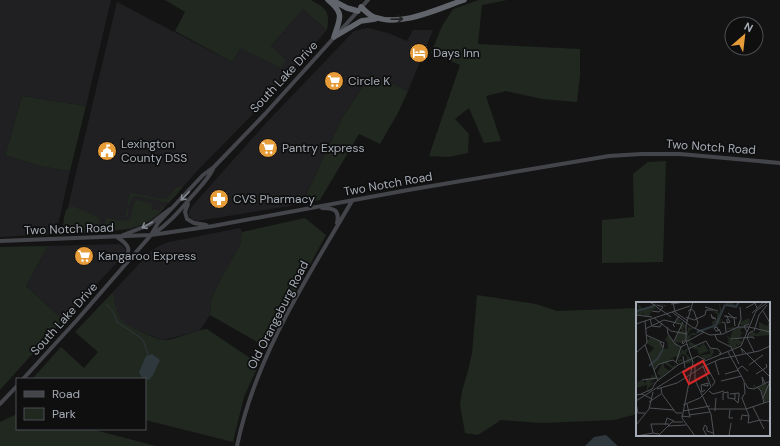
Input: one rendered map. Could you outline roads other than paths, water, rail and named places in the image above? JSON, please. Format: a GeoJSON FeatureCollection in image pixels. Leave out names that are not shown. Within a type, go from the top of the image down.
{"type":"FeatureCollection","features":[{"type":"Feature","properties":{"kind":"highway"},"geometry":{"type":"LineString","coordinates":[[328,0],[336,7],[340,14],[334,37]]}},
{"type":"Feature","properties":{"kind":"highway"},"geometry":{"type":"LineString","coordinates":[[332,0],[350,10],[360,9],[370,15],[382,19]]}},
{"type":"Feature","properties":{"kind":"highway"},"geometry":{"type":"LineString","coordinates":[[334,37],[363,20],[403,19],[464,0]]}},
{"type":"Feature","properties":{"kind":"street","name":"South Lake Drive"},"geometry":{"type":"LineString","coordinates":[[24,378],[151,235],[158,223],[203,175],[214,167],[368,0]]}},
{"type":"Feature","properties":{"kind":"street","name":"Two Notch Road"},"geometry":{"type":"LineString","coordinates":[[0,241],[151,235],[211,226],[609,156],[686,154],[780,163]]}},
{"type":"Feature","properties":{"kind":"street","name":"South Lake Drive"},"geometry":{"type":"LineString","coordinates":[[151,235],[165,226],[209,178],[214,167]]}},
{"type":"Feature","properties":{"kind":"street"},"geometry":{"type":"LineString","coordinates":[[194,194],[186,208],[186,217],[194,223],[211,226]]}},
{"type":"Feature","properties":{"kind":"street","name":"Old Orangeburg Road"},"geometry":{"type":"LineString","coordinates":[[237,446],[250,396],[276,334],[352,200]]}},
{"type":"Feature","properties":{"kind":"street"},"geometry":{"type":"LineString","coordinates":[[117,237],[146,227],[173,207]]}},
{"type":"Feature","properties":{"kind":"street"},"geometry":{"type":"LineString","coordinates":[[316,207],[332,209],[336,212],[338,216],[335,229]]}},
{"type":"Feature","properties":{"kind":"street"},"geometry":{"type":"LineString","coordinates":[[117,237],[126,243],[128,247],[128,254],[124,266]]}},
{"type":"Feature","properties":{"kind":"street"},"geometry":{"type":"LineString","coordinates":[[0,404],[16,387]]}},
{"type":"Feature","properties":{"kind":"waterway"},"geometry":{"type":"LineString","coordinates":[[106,304],[113,312],[117,322],[141,338],[144,342],[148,355]]}},
{"type":"Feature","properties":{"kind":"place","name":"Days Inn"},"geometry":{"type":"Point","coordinates":[419,53]}},
{"type":"Feature","properties":{"kind":"place","name":"Circle K"},"geometry":{"type":"Point","coordinates":[334,81]}},
{"type":"Feature","properties":{"kind":"place","name":"Pantry Express"},"geometry":{"type":"Point","coordinates":[268,148]}},
{"type":"Feature","properties":{"kind":"place","name":"Lexington County DSS"},"geometry":{"type":"Point","coordinates":[107,151]}},
{"type":"Feature","properties":{"kind":"place","name":"CVS Pharmacy"},"geometry":{"type":"Point","coordinates":[219,199]}},
{"type":"Feature","properties":{"kind":"place","name":"Kangaroo Express"},"geometry":{"type":"Point","coordinates":[84,256]}}]}
